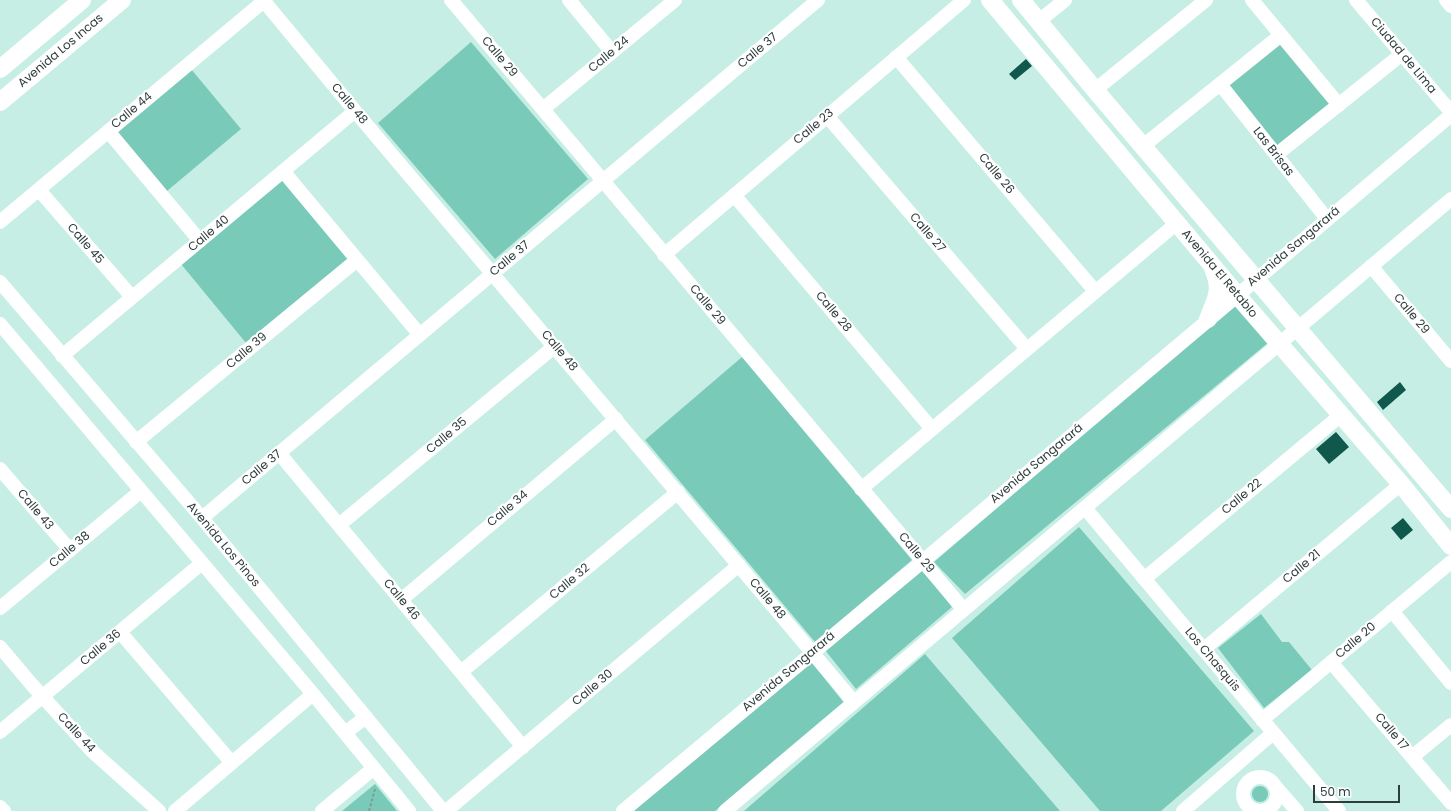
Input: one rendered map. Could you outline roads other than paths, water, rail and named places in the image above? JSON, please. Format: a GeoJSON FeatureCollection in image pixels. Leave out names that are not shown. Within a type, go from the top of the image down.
{"type":"FeatureCollection","features":[{"type":"Feature","properties":{"kind":"main road"},"geometry":{"type":"LineString","coordinates":[[0,69],[82,0]]}},
{"type":"Feature","properties":{"kind":"main road","name":"Avenida Los Incas"},"geometry":{"type":"LineString","coordinates":[[0,102],[122,0]]}},
{"type":"Feature","properties":{"kind":"main road","name":"Avenida El Retablo"},"geometry":{"type":"LineString","coordinates":[[990,0],[1212,266],[1278,344],[1401,484],[1451,546]]}},
{"type":"Feature","properties":{"kind":"main road","name":"Avenida El Retablo"},"geometry":{"type":"LineString","coordinates":[[1021,0],[1095,90],[1451,509]]}},
{"type":"Feature","properties":{"kind":"main road"},"geometry":{"type":"LineString","coordinates":[[1208,319],[1216,299],[1218,289],[1217,280],[1212,266]]}},
{"type":"Feature","properties":{"kind":"street","name":"Calle 29"},"geometry":{"type":"LineString","coordinates":[[450,0],[964,610]]}},
{"type":"Feature","properties":{"kind":"street"},"geometry":{"type":"LineString","coordinates":[[568,0],[612,52]]}},
{"type":"Feature","properties":{"kind":"street","name":"Calle 24"},"geometry":{"type":"LineString","coordinates":[[543,109],[674,0]]}},
{"type":"Feature","properties":{"kind":"street","name":"Calle 37"},"geometry":{"type":"LineString","coordinates":[[202,518],[818,0]]}},
{"type":"Feature","properties":{"kind":"street","name":"Calle 23"},"geometry":{"type":"LineString","coordinates":[[664,254],[964,0]]}},
{"type":"Feature","properties":{"kind":"street"},"geometry":{"type":"LineString","coordinates":[[1039,22],[1065,0]]}},
{"type":"Feature","properties":{"kind":"street"},"geometry":{"type":"LineString","coordinates":[[1095,90],[1206,0]]}},
{"type":"Feature","properties":{"kind":"street"},"geometry":{"type":"LineString","coordinates":[[1252,0],[1339,105]]}},
{"type":"Feature","properties":{"kind":"street","name":"Ciudad de Lima"},"geometry":{"type":"LineString","coordinates":[[1356,0],[1451,112]]}},
{"type":"Feature","properties":{"kind":"street"},"geometry":{"type":"LineString","coordinates":[[1446,0],[1451,6]]}},
{"type":"Feature","properties":{"kind":"street","name":"Calle 48"},"geometry":{"type":"LineString","coordinates":[[264,1],[355,111],[854,702]]}},
{"type":"Feature","properties":{"kind":"street","name":"Calle 44"},"geometry":{"type":"LineString","coordinates":[[0,222],[264,1]]}},
{"type":"Feature","properties":{"kind":"street"},"geometry":{"type":"LineString","coordinates":[[1143,146],[1280,35]]}},
{"type":"Feature","properties":{"kind":"street"},"geometry":{"type":"LineString","coordinates":[[1276,155],[1402,54]]}},
{"type":"Feature","properties":{"kind":"street","name":"Calle 26"},"geometry":{"type":"LineString","coordinates":[[896,57],[1095,291]]}},
{"type":"Feature","properties":{"kind":"street","name":"Las Brisas"},"geometry":{"type":"LineString","coordinates":[[1220,84],[1327,220]]}},
{"type":"Feature","properties":{"kind":"street","name":"Calle 40"},"geometry":{"type":"LineString","coordinates":[[62,356],[355,111]]}},
{"type":"Feature","properties":{"kind":"street","name":"Avenida Sangarará"},"geometry":{"type":"LineString","coordinates":[[623,811],[923,561],[1451,115]]}},
{"type":"Feature","properties":{"kind":"street","name":"Calle 27"},"geometry":{"type":"LineString","coordinates":[[827,116],[1027,349]]}},
{"type":"Feature","properties":{"kind":"street"},"geometry":{"type":"LineString","coordinates":[[108,132],[200,241]]}},
{"type":"Feature","properties":{"kind":"street"},"geometry":{"type":"LineString","coordinates":[[283,171],[420,335]]}},
{"type":"Feature","properties":{"kind":"street","name":"Calle 45"},"geometry":{"type":"LineString","coordinates":[[39,190],[132,298]]}},
{"type":"Feature","properties":{"kind":"street","name":"Calle 28"},"geometry":{"type":"LineString","coordinates":[[734,195],[932,430]]}},
{"type":"Feature","properties":{"kind":"street"},"geometry":{"type":"LineString","coordinates":[[725,811],[1451,198]]}},
{"type":"Feature","properties":{"kind":"street"},"geometry":{"type":"LineString","coordinates":[[861,489],[1177,223]]}},
{"type":"Feature","properties":{"kind":"street","name":"Calle 39"},"geometry":{"type":"LineString","coordinates":[[136,442],[357,260]]}},
{"type":"Feature","properties":{"kind":"street","name":"Calle 29"},"geometry":{"type":"LineString","coordinates":[[1371,266],[1451,361]]}},
{"type":"Feature","properties":{"kind":"street","name":"Avenida Los Pinos"},"geometry":{"type":"LineString","coordinates":[[0,282],[202,518],[444,811]]}},
{"type":"Feature","properties":{"kind":"street"},"geometry":{"type":"LineString","coordinates":[[0,324],[410,811]]}},
{"type":"Feature","properties":{"kind":"street","name":"Calle 35"},"geometry":{"type":"LineString","coordinates":[[339,525],[554,346]]}},
{"type":"Feature","properties":{"kind":"street","name":"Calle 22"},"geometry":{"type":"LineString","coordinates":[[1144,579],[1341,415]]}},
{"type":"Feature","properties":{"kind":"street","name":"Calle 34"},"geometry":{"type":"LineString","coordinates":[[401,600],[616,419]]}},
{"type":"Feature","properties":{"kind":"street","name":"Calle 46"},"geometry":{"type":"LineString","coordinates":[[279,453],[523,747]]}},
{"type":"Feature","properties":{"kind":"street","name":"Calle 43"},"geometry":{"type":"LineString","coordinates":[[0,469],[70,550]]}},
{"type":"Feature","properties":{"kind":"street","name":"Calle 21"},"geometry":{"type":"LineString","coordinates":[[1204,649],[1401,484]]}},
{"type":"Feature","properties":{"kind":"street","name":"Calle 38"},"geometry":{"type":"LineString","coordinates":[[0,608],[141,491]]}},
{"type":"Feature","properties":{"kind":"street","name":"Calle 32"},"geometry":{"type":"LineString","coordinates":[[461,672],[678,492]]}},
{"type":"Feature","properties":{"kind":"street","name":"Los Chasquis"},"geometry":{"type":"LineString","coordinates":[[1085,508],[1339,811]]}},
{"type":"Feature","properties":{"kind":"street","name":"Calle 20"},"geometry":{"type":"LineString","coordinates":[[1262,720],[1451,562]]}},
{"type":"Feature","properties":{"kind":"street","name":"Calle 36"},"geometry":{"type":"LineString","coordinates":[[0,732],[202,564]]}},
{"type":"Feature","properties":{"kind":"street","name":"Calle 30"},"geometry":{"type":"LineString","coordinates":[[444,811],[523,747],[739,565]]}},
{"type":"Feature","properties":{"kind":"street"},"geometry":{"type":"LineString","coordinates":[[1392,611],[1451,683]]}},
{"type":"Feature","properties":{"kind":"street"},"geometry":{"type":"LineString","coordinates":[[120,632],[232,763]]}},
{"type":"Feature","properties":{"kind":"street","name":"Calle 44"},"geometry":{"type":"LineString","coordinates":[[0,647],[92,751],[160,811]]}},
{"type":"Feature","properties":{"kind":"street","name":"Calle 17"},"geometry":{"type":"LineString","coordinates":[[1331,662],[1451,803]]}},
{"type":"Feature","properties":{"kind":"street"},"geometry":{"type":"LineString","coordinates":[[175,811],[313,694]]}},
{"type":"Feature","properties":{"kind":"street"},"geometry":{"type":"LineString","coordinates":[[345,733],[366,717]]}},
{"type":"Feature","properties":{"kind":"street"},"geometry":{"type":"LineString","coordinates":[[1412,757],[1451,725]]}},
{"type":"Feature","properties":{"kind":"street"},"geometry":{"type":"LineString","coordinates":[[1183,811],[1273,732]]}},
{"type":"Feature","properties":{"kind":"street"},"geometry":{"type":"LineString","coordinates":[[322,811],[374,768]]}},
{"type":"Feature","properties":{"kind":"street"},"geometry":{"type":"LineString","coordinates":[[1275,786],[1277,794],[1274,804],[1265,810],[1255,810],[1250,807],[1244,799],[1244,788],[1247,784],[1251,780],[1261,777],[1271,781],[1297,811]]}},
{"type":"Feature","properties":{"kind":"street"},"geometry":{"type":"LineString","coordinates":[[0,807],[4,811]]}}]}
